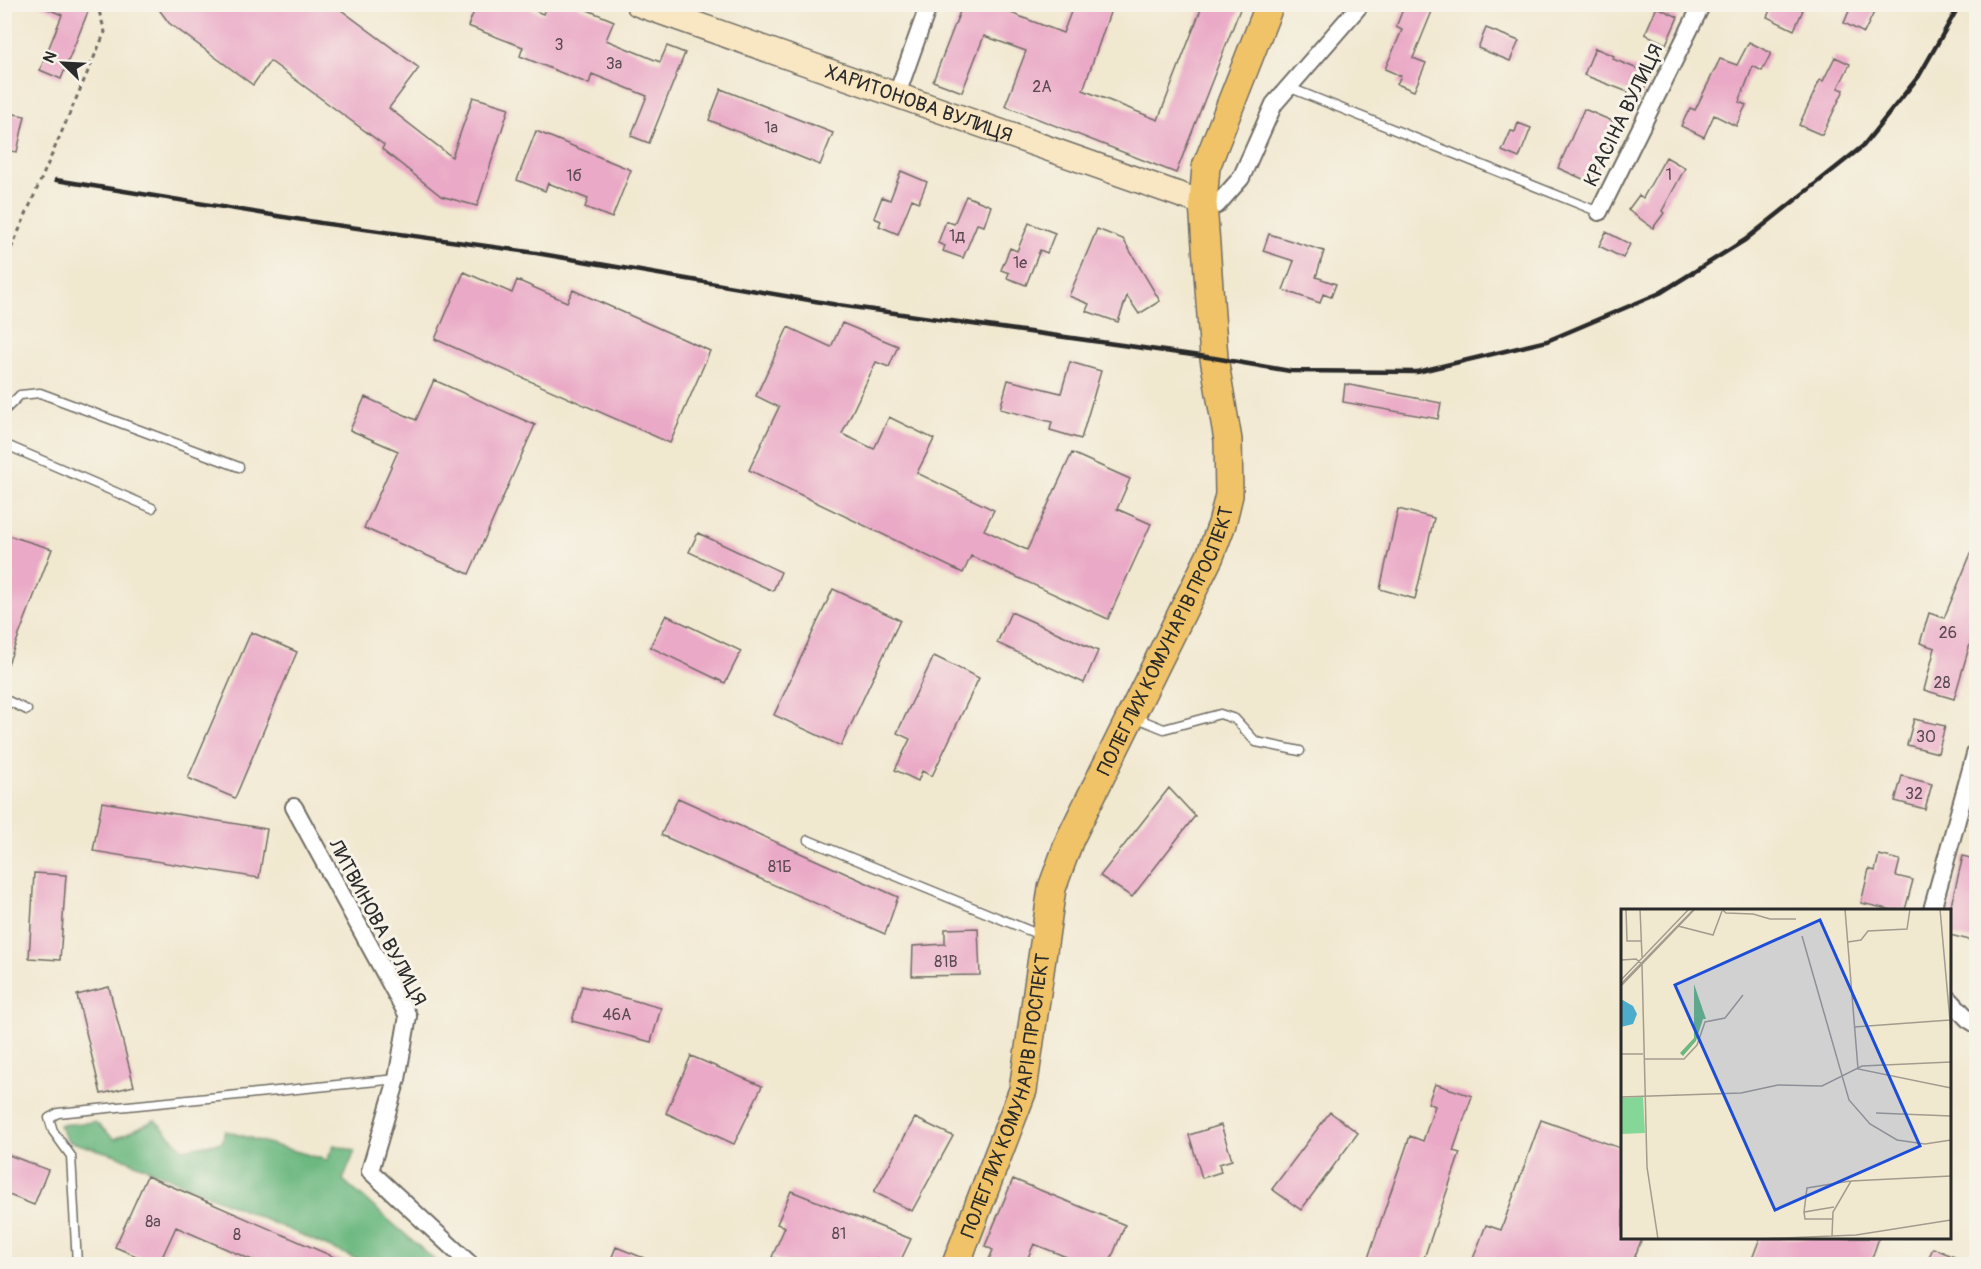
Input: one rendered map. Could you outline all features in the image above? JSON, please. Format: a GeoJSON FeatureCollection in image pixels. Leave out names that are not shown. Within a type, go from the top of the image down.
{"type":"FeatureCollection","features":[{"type":"Feature","properties":{"kind":"main road","name":"ПОЛЕГЛИХ КОМУНАРІВ ПРОСПЕКТ"},"geometry":{"type":"LineString","coordinates":[[956,1264],[1023,1090],[1052,888],[1070,839],[1210,556],[1222,524],[1228,495],[1228,440],[1214,358],[1203,203],[1206,167],[1270,4]]}},
{"type":"Feature","properties":{"kind":"street","name":"ХАРИТОНОВА ВУЛИЦЯ"},"geometry":{"type":"LineString","coordinates":[[638,4],[896,98],[1203,203]]}},
{"type":"Feature","properties":{"kind":"street"},"geometry":{"type":"LineString","coordinates":[[896,98],[929,4]]}},
{"type":"Feature","properties":{"kind":"street"},"geometry":{"type":"LineString","coordinates":[[1203,203],[1217,205],[1241,178],[1274,104],[1361,4]]}},
{"type":"Feature","properties":{"kind":"street","name":"КРАСІНА ВУЛИЦЯ"},"geometry":{"type":"LineString","coordinates":[[1599,212],[1702,4]]}},
{"type":"Feature","properties":{"kind":"street"},"geometry":{"type":"LineString","coordinates":[[1932,909],[1977,751]]}},
{"type":"Feature","properties":{"kind":"street","name":"ЛИТВИНОВА ВУЛИЦЯ"},"geometry":{"type":"LineString","coordinates":[[294,807],[408,1016],[397,1079],[370,1171],[470,1264]]}},
{"type":"Feature","properties":{"kind":"street"},"geometry":{"type":"LineString","coordinates":[[1951,1001],[1968,1019],[1977,1024]]}},
{"type":"Feature","properties":{"kind":"lane"},"geometry":{"type":"LineString","coordinates":[[1288,87],[1599,212]]}},
{"type":"Feature","properties":{"kind":"lane"},"geometry":{"type":"LineString","coordinates":[[4,411],[20,394],[40,393],[239,467]]}},
{"type":"Feature","properties":{"kind":"lane"},"geometry":{"type":"LineString","coordinates":[[4,444],[152,508]]}},
{"type":"Feature","properties":{"kind":"lane"},"geometry":{"type":"LineString","coordinates":[[4,699],[27,710]]}},
{"type":"Feature","properties":{"kind":"lane"},"geometry":{"type":"LineString","coordinates":[[1131,716],[1164,729],[1220,714],[1235,719],[1256,742],[1300,751]]}},
{"type":"Feature","properties":{"kind":"lane"},"geometry":{"type":"LineString","coordinates":[[808,840],[1046,937]]}},
{"type":"Feature","properties":{"kind":"lane"},"geometry":{"type":"LineString","coordinates":[[77,1264],[71,1156],[53,1131],[49,1118],[58,1113],[397,1079]]}},
{"type":"Feature","properties":{"kind":"path"},"geometry":{"type":"LineString","coordinates":[[4,265],[105,32],[97,4]]}},
{"type":"Feature","properties":{"kind":"green space"},"geometry":{"type":"Polygon","coordinates":[[[155,1120],[183,1149],[222,1142],[225,1131],[327,1160],[334,1145],[355,1151],[343,1180],[439,1264],[368,1264],[116,1155],[68,1141],[59,1125],[95,1122],[115,1139],[155,1120]]]}},
{"type":"Feature","properties":{"kind":"building"},"geometry":{"type":"Polygon","coordinates":[[[36,4],[91,4],[61,79],[40,70],[62,15],[36,4]]]}},
{"type":"Feature","properties":{"kind":"building"},"geometry":{"type":"Polygon","coordinates":[[[155,4],[333,4],[419,68],[389,108],[452,157],[473,97],[509,108],[477,206],[441,196],[382,149],[384,145],[270,61],[253,85],[169,23],[155,4]]]}},
{"type":"Feature","properties":{"kind":"building"},"geometry":{"type":"Polygon","coordinates":[[[477,4],[519,4],[543,14],[547,4],[573,4],[614,21],[606,40],[660,62],[667,46],[685,53],[649,143],[631,136],[647,96],[592,74],[589,84],[520,56],[523,47],[468,26],[477,4]]]}},
{"type":"Feature","properties":{"kind":"building"},"geometry":{"type":"Polygon","coordinates":[[[963,4],[987,4],[1063,33],[1074,4],[1113,4],[1083,90],[1158,120],[1203,4],[1242,4],[1176,173],[1005,106],[1026,51],[984,36],[962,92],[933,81],[963,4]]]}},
{"type":"Feature","properties":{"kind":"building"},"geometry":{"type":"Polygon","coordinates":[[[1405,4],[1422,4],[1433,9],[1413,58],[1426,63],[1414,91],[1397,84],[1401,76],[1385,69],[1402,30],[1396,27],[1405,4]]]}},
{"type":"Feature","properties":{"kind":"building"},"geometry":{"type":"Polygon","coordinates":[[[1773,4],[1790,4],[1803,10],[1794,30],[1767,17],[1773,4]]]}},
{"type":"Feature","properties":{"kind":"building"},"geometry":{"type":"Polygon","coordinates":[[[1852,4],[1878,4],[1864,33],[1844,23],[1852,4]]]}},
{"type":"Feature","properties":{"kind":"building"},"geometry":{"type":"Polygon","coordinates":[[[1657,7],[1678,17],[1666,44],[1645,34],[1657,7]]]}},
{"type":"Feature","properties":{"kind":"building"},"geometry":{"type":"Polygon","coordinates":[[[1486,28],[1519,41],[1510,61],[1478,48],[1486,28]]]}},
{"type":"Feature","properties":{"kind":"building"},"geometry":{"type":"Polygon","coordinates":[[[1749,42],[1771,53],[1762,71],[1753,66],[1739,102],[1746,105],[1736,126],[1714,115],[1704,137],[1681,126],[1690,108],[1695,110],[1720,59],[1737,65],[1749,42]]]}},
{"type":"Feature","properties":{"kind":"building"},"geometry":{"type":"Polygon","coordinates":[[[1595,48],[1614,56],[1613,59],[1650,74],[1641,97],[1584,75],[1595,48]]]}},
{"type":"Feature","properties":{"kind":"building"},"geometry":{"type":"Polygon","coordinates":[[[1835,57],[1850,64],[1838,88],[1844,90],[1822,135],[1799,125],[1820,80],[1823,81],[1835,57]]]}},
{"type":"Feature","properties":{"kind":"building"},"geometry":{"type":"Polygon","coordinates":[[[721,89],[833,133],[820,165],[709,120],[721,89]]]}},
{"type":"Feature","properties":{"kind":"building"},"geometry":{"type":"Polygon","coordinates":[[[1584,109],[1619,124],[1592,183],[1558,168],[1584,109]]]}},
{"type":"Feature","properties":{"kind":"building"},"geometry":{"type":"Polygon","coordinates":[[[4,112],[25,116],[17,152],[4,150],[4,112]]]}},
{"type":"Feature","properties":{"kind":"building"},"geometry":{"type":"Polygon","coordinates":[[[1518,123],[1531,128],[1519,158],[1502,151],[1511,131],[1515,132],[1518,123]]]}},
{"type":"Feature","properties":{"kind":"building"},"geometry":{"type":"Polygon","coordinates":[[[536,131],[631,170],[612,218],[585,207],[588,199],[548,183],[545,191],[517,180],[536,131]]]}},
{"type":"Feature","properties":{"kind":"building"},"geometry":{"type":"Polygon","coordinates":[[[1666,157],[1685,168],[1662,211],[1664,213],[1653,228],[1628,210],[1639,195],[1643,198],[1666,157]]]}},
{"type":"Feature","properties":{"kind":"building"},"geometry":{"type":"Polygon","coordinates":[[[901,171],[927,182],[919,202],[912,199],[898,234],[879,226],[881,221],[874,218],[882,197],[890,200],[901,171]]]}},
{"type":"Feature","properties":{"kind":"building"},"geometry":{"type":"Polygon","coordinates":[[[966,196],[991,206],[984,226],[977,224],[963,258],[943,251],[945,246],[938,243],[946,221],[954,224],[966,196]]]}},
{"type":"Feature","properties":{"kind":"building"},"geometry":{"type":"Polygon","coordinates":[[[1029,223],[1055,233],[1047,253],[1040,250],[1026,285],[1007,278],[1009,273],[1001,270],[1010,248],[1017,251],[1029,223]]]}},
{"type":"Feature","properties":{"kind":"building"},"geometry":{"type":"Polygon","coordinates":[[[1097,229],[1123,239],[1160,301],[1139,314],[1127,296],[1118,322],[1086,311],[1089,304],[1069,296],[1097,229]]]}},
{"type":"Feature","properties":{"kind":"building"},"geometry":{"type":"Polygon","coordinates":[[[1606,232],[1630,244],[1623,258],[1599,246],[1606,232]]]}},
{"type":"Feature","properties":{"kind":"building"},"geometry":{"type":"Polygon","coordinates":[[[1269,234],[1324,251],[1316,277],[1336,284],[1331,297],[1323,294],[1320,303],[1283,290],[1294,261],[1263,251],[1269,234]]]}},
{"type":"Feature","properties":{"kind":"building"},"geometry":{"type":"Polygon","coordinates":[[[464,272],[512,293],[517,280],[567,302],[573,290],[710,351],[670,443],[435,339],[464,272]]]}},
{"type":"Feature","properties":{"kind":"building"},"geometry":{"type":"Polygon","coordinates":[[[842,323],[898,346],[889,367],[876,362],[842,434],[874,449],[889,417],[934,439],[917,473],[994,510],[984,530],[1027,550],[1072,453],[1130,479],[1117,509],[1151,524],[1108,619],[971,556],[963,573],[749,470],[779,407],[756,396],[788,327],[831,347],[842,323]]]}},
{"type":"Feature","properties":{"kind":"building"},"geometry":{"type":"Polygon","coordinates":[[[1070,362],[1101,371],[1081,439],[1050,430],[1052,422],[1000,409],[1008,380],[1061,393],[1070,362]]]}},
{"type":"Feature","properties":{"kind":"building"},"geometry":{"type":"Polygon","coordinates":[[[434,380],[535,425],[469,574],[364,528],[398,451],[350,430],[365,397],[416,420],[434,380]]]}},
{"type":"Feature","properties":{"kind":"building"},"geometry":{"type":"Polygon","coordinates":[[[1345,384],[1441,403],[1438,419],[1343,402],[1345,384]]]}},
{"type":"Feature","properties":{"kind":"building"},"geometry":{"type":"Polygon","coordinates":[[[1398,509],[1434,518],[1415,599],[1380,589],[1398,509]]]}},
{"type":"Feature","properties":{"kind":"building"},"geometry":{"type":"Polygon","coordinates":[[[698,533],[781,572],[773,591],[689,552],[698,533]]]}},
{"type":"Feature","properties":{"kind":"building"},"geometry":{"type":"Polygon","coordinates":[[[4,534],[52,549],[6,669],[4,669],[4,534]]]}},
{"type":"Feature","properties":{"kind":"building"},"geometry":{"type":"Polygon","coordinates":[[[1977,539],[1977,620],[1954,699],[1924,690],[1935,648],[1920,643],[1929,613],[1944,618],[1977,539]]]}},
{"type":"Feature","properties":{"kind":"building"},"geometry":{"type":"Polygon","coordinates":[[[833,589],[900,620],[841,746],[774,715],[833,589]]]}},
{"type":"Feature","properties":{"kind":"building"},"geometry":{"type":"Polygon","coordinates":[[[1011,612],[1098,651],[1084,683],[997,643],[1011,612]]]}},
{"type":"Feature","properties":{"kind":"building"},"geometry":{"type":"Polygon","coordinates":[[[666,615],[741,651],[725,683],[650,647],[666,615]]]}},
{"type":"Feature","properties":{"kind":"building"},"geometry":{"type":"Polygon","coordinates":[[[251,632],[297,652],[235,798],[188,778],[251,632]]]}},
{"type":"Feature","properties":{"kind":"building"},"geometry":{"type":"Polygon","coordinates":[[[934,656],[979,678],[932,776],[922,771],[918,781],[895,770],[910,739],[897,733],[934,656]]]}},
{"type":"Feature","properties":{"kind":"building"},"geometry":{"type":"Polygon","coordinates":[[[1914,719],[1945,726],[1938,753],[1907,745],[1914,719]]]}},
{"type":"Feature","properties":{"kind":"building"},"geometry":{"type":"Polygon","coordinates":[[[1902,776],[1932,784],[1925,809],[1895,801],[1902,776]]]}},
{"type":"Feature","properties":{"kind":"building"},"geometry":{"type":"Polygon","coordinates":[[[1169,788],[1195,816],[1132,897],[1100,876],[1169,788]]]}},
{"type":"Feature","properties":{"kind":"building"},"geometry":{"type":"Polygon","coordinates":[[[678,798],[898,897],[885,934],[661,835],[678,798]]]}},
{"type":"Feature","properties":{"kind":"building"},"geometry":{"type":"Polygon","coordinates":[[[102,802],[267,829],[259,878],[93,851],[102,802]]]}},
{"type":"Feature","properties":{"kind":"building"},"geometry":{"type":"Polygon","coordinates":[[[1879,855],[1900,860],[1896,876],[1913,880],[1905,909],[1888,909],[1861,903],[1869,869],[1875,871],[1879,855]]]}},
{"type":"Feature","properties":{"kind":"building"},"geometry":{"type":"Polygon","coordinates":[[[1963,856],[1977,860],[1977,942],[1951,935],[1950,909],[1963,856]]]}},
{"type":"Feature","properties":{"kind":"building"},"geometry":{"type":"Polygon","coordinates":[[[34,873],[66,875],[60,960],[29,958],[34,873]]]}},
{"type":"Feature","properties":{"kind":"building"},"geometry":{"type":"Polygon","coordinates":[[[978,928],[980,975],[912,976],[913,946],[945,944],[945,929],[978,928]]]}},
{"type":"Feature","properties":{"kind":"building"},"geometry":{"type":"Polygon","coordinates":[[[582,986],[661,1008],[651,1042],[572,1021],[582,986]]]}},
{"type":"Feature","properties":{"kind":"building"},"geometry":{"type":"Polygon","coordinates":[[[109,987],[134,1086],[101,1094],[77,995],[109,987]]]}},
{"type":"Feature","properties":{"kind":"building"},"geometry":{"type":"Polygon","coordinates":[[[691,1056],[762,1086],[734,1144],[666,1113],[691,1056]]]}},
{"type":"Feature","properties":{"kind":"building"},"geometry":{"type":"Polygon","coordinates":[[[1435,1084],[1472,1096],[1453,1151],[1460,1153],[1422,1264],[1366,1264],[1410,1136],[1423,1141],[1435,1106],[1428,1103],[1435,1084]]]}},
{"type":"Feature","properties":{"kind":"building"},"geometry":{"type":"Polygon","coordinates":[[[1330,1112],[1358,1133],[1301,1210],[1272,1189],[1330,1112]]]}},
{"type":"Feature","properties":{"kind":"building"},"geometry":{"type":"Polygon","coordinates":[[[915,1118],[953,1136],[912,1211],[874,1192],[915,1118]]]}},
{"type":"Feature","properties":{"kind":"building"},"geometry":{"type":"Polygon","coordinates":[[[1541,1120],[1621,1148],[1621,1239],[1642,1239],[1632,1264],[1471,1264],[1486,1225],[1501,1230],[1541,1120]]]}},
{"type":"Feature","properties":{"kind":"building"},"geometry":{"type":"Polygon","coordinates":[[[1221,1125],[1232,1160],[1219,1164],[1221,1172],[1202,1178],[1189,1135],[1221,1125]]]}},
{"type":"Feature","properties":{"kind":"building"},"geometry":{"type":"Polygon","coordinates":[[[4,1153],[48,1170],[34,1205],[4,1193],[4,1153]]]}},
{"type":"Feature","properties":{"kind":"building"},"geometry":{"type":"Polygon","coordinates":[[[147,1176],[350,1264],[261,1264],[176,1227],[159,1264],[115,1247],[147,1176]]]}},
{"type":"Feature","properties":{"kind":"building"},"geometry":{"type":"Polygon","coordinates":[[[1013,1179],[1125,1225],[1109,1264],[1084,1264],[1034,1244],[1025,1264],[987,1264],[993,1250],[985,1246],[1013,1179]]]}},
{"type":"Feature","properties":{"kind":"building"},"geometry":{"type":"Polygon","coordinates":[[[791,1191],[911,1239],[899,1264],[891,1264],[878,1258],[875,1264],[790,1264],[772,1257],[785,1227],[777,1224],[791,1191]]]}},
{"type":"Feature","properties":{"kind":"building"},"geometry":{"type":"Polygon","coordinates":[[[1760,1239],[1879,1239],[1870,1264],[1750,1264],[1760,1239]]]}},
{"type":"Feature","properties":{"kind":"building"},"geometry":{"type":"Polygon","coordinates":[[[616,1247],[659,1264],[609,1264],[616,1247]]]}},
{"type":"Feature","properties":{"kind":"building"},"geometry":{"type":"Polygon","coordinates":[[[1933,1248],[1971,1264],[1926,1264],[1933,1248]]]}},
{"type":"Feature","properties":{"kind":"railway"},"geometry":{"type":"LineString","coordinates":[[56,180],[321,223],[536,253],[838,305],[1214,358],[1290,371],[1417,372],[1547,341],[1660,293],[1745,240],[1863,146],[1919,76],[1960,4]]}}]}
